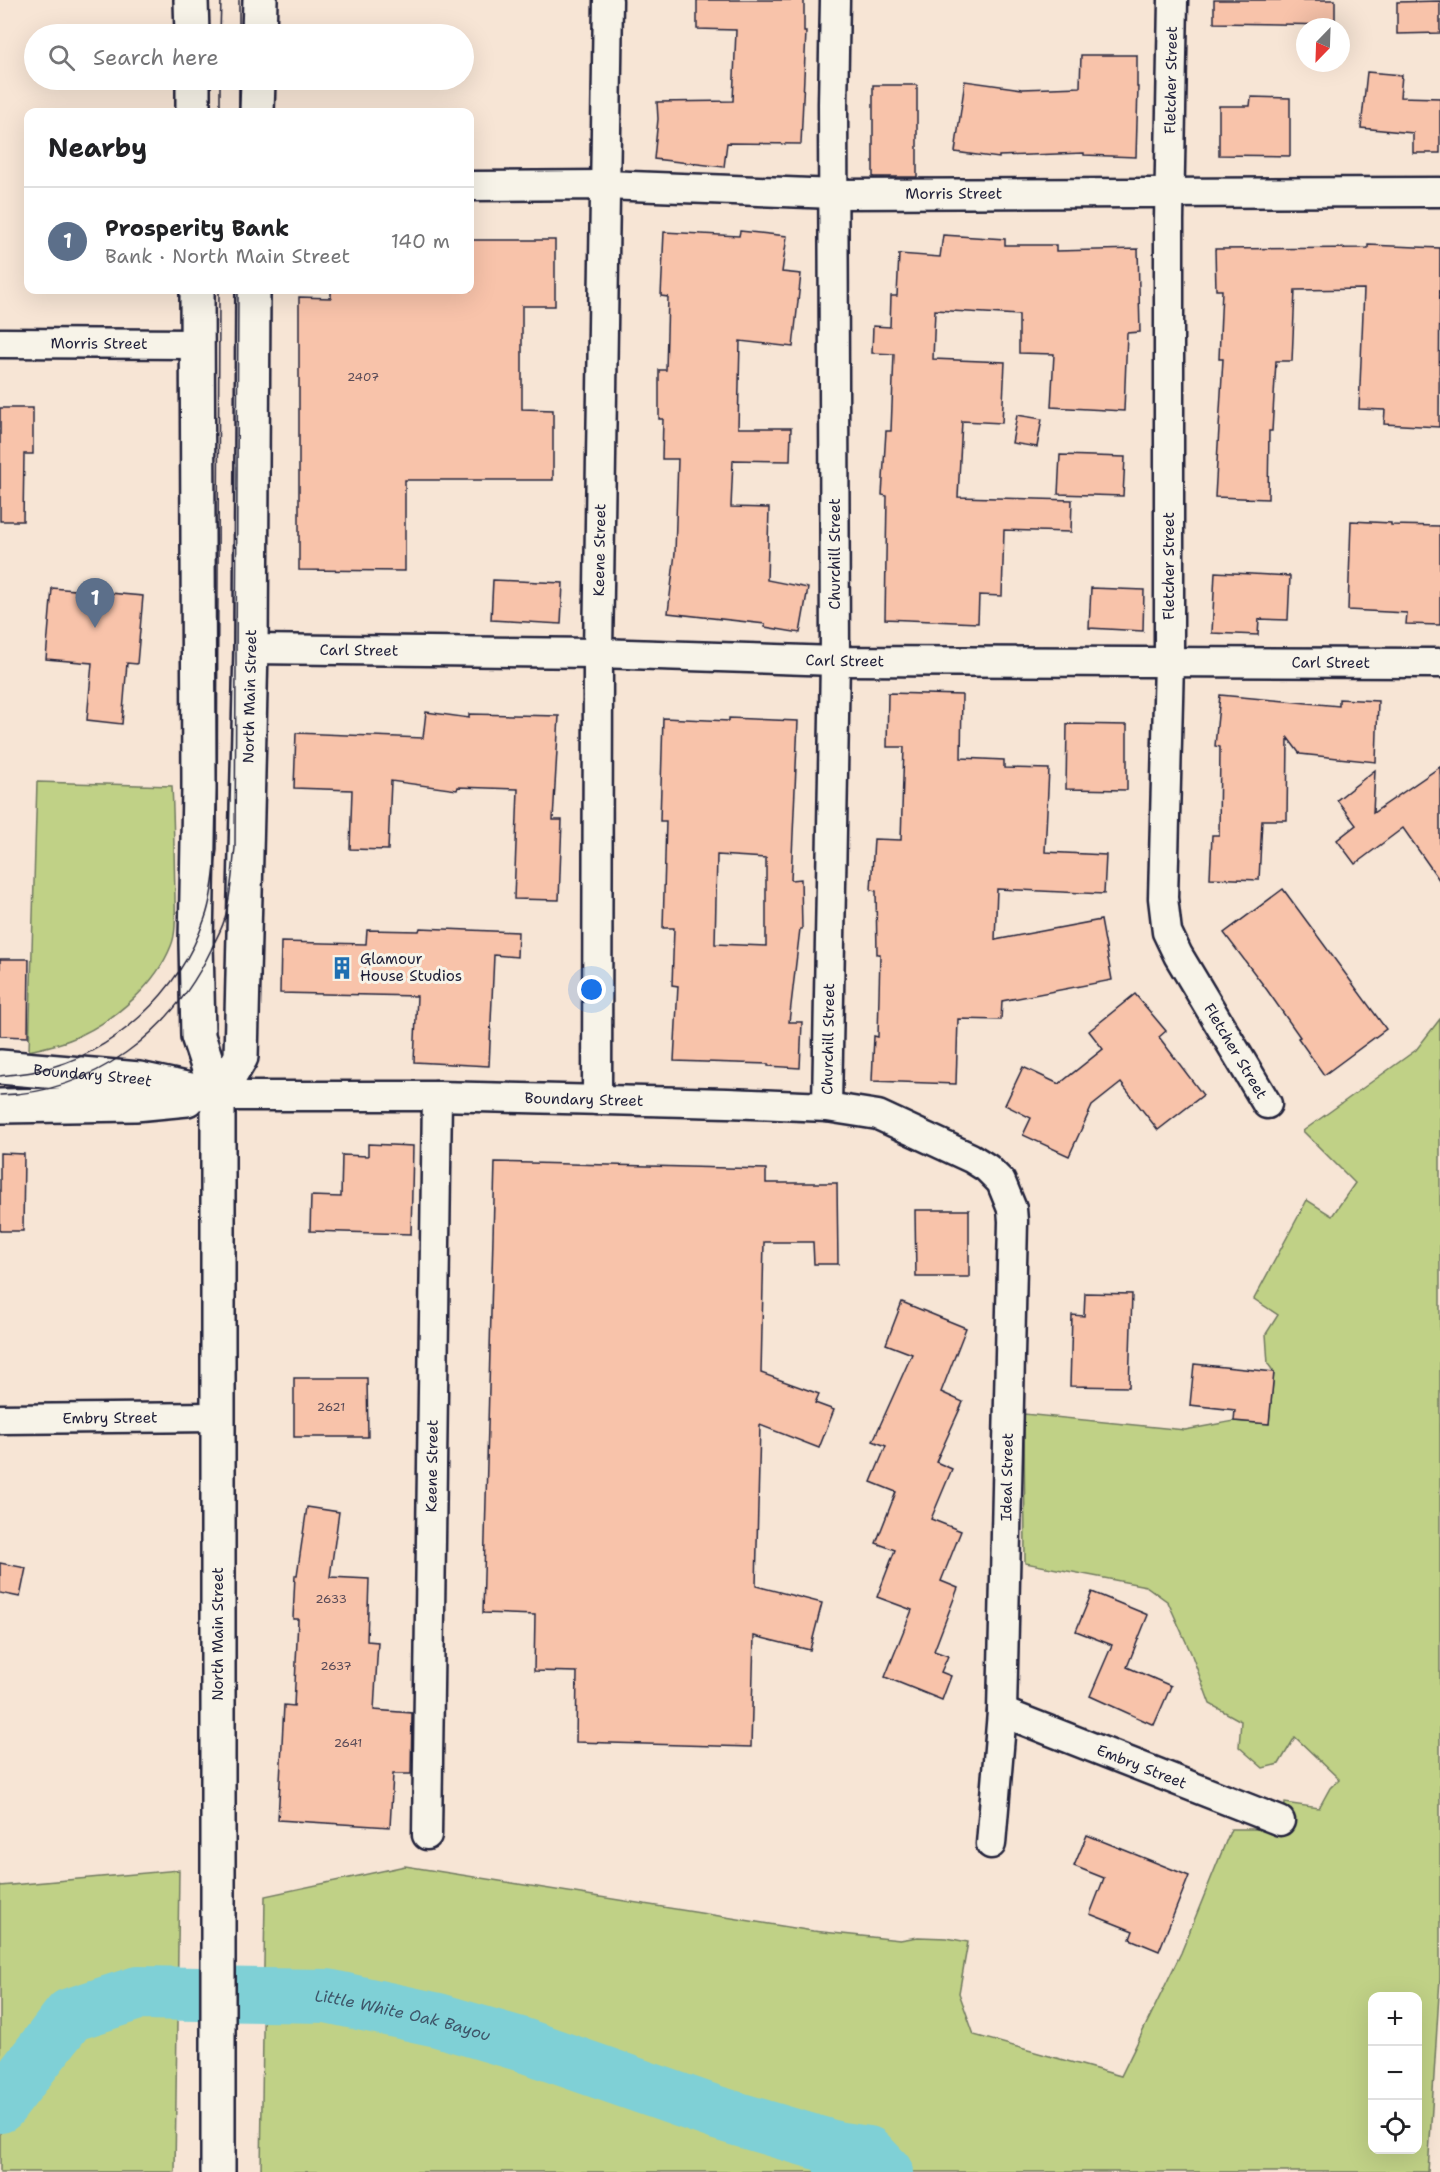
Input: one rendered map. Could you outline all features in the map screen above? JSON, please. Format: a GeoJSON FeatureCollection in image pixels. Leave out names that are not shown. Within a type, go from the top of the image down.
{"type":"FeatureCollection","features":[{"type":"Feature","properties":{"kind":"main road"},"geometry":{"type":"LineString","coordinates":[[191,0],[192,24]]}},
{"type":"Feature","properties":{"kind":"main road"},"geometry":{"type":"LineString","coordinates":[[259,24],[260,0]]}},
{"type":"Feature","properties":{"kind":"main road"},"geometry":{"type":"LineString","coordinates":[[193,90],[193,108]]}},
{"type":"Feature","properties":{"kind":"main road"},"geometry":{"type":"LineString","coordinates":[[257,108],[258,90]]}},
{"type":"Feature","properties":{"kind":"main road","name":"North Main Street"},"geometry":{"type":"LineString","coordinates":[[197,294],[199,789],[196,942],[198,1036],[218,1096],[218,2172]]}},
{"type":"Feature","properties":{"kind":"main road","name":"North Main Street"},"geometry":{"type":"LineString","coordinates":[[218,1096],[242,1057],[251,649],[253,294]]}},
{"type":"Feature","properties":{"kind":"main road","name":"Boundary Street"},"geometry":{"type":"LineString","coordinates":[[0,1067],[139,1079],[218,1096]]}},
{"type":"Feature","properties":{"kind":"main road","name":"Boundary Street"},"geometry":{"type":"LineString","coordinates":[[0,1106],[135,1104],[218,1096]]}},
{"type":"Feature","properties":{"kind":"street","name":"Keene Street"},"geometry":{"type":"LineString","coordinates":[[597,1100],[598,653],[608,0]]}},
{"type":"Feature","properties":{"kind":"street","name":"Churchill Street"},"geometry":{"type":"LineString","coordinates":[[827,1107],[835,661],[833,104],[836,0]]}},
{"type":"Feature","properties":{"kind":"street","name":"Fletcher Street"},"geometry":{"type":"LineString","coordinates":[[1173,0],[1170,193],[1169,662],[1163,898],[1167,932],[1178,955],[1266,1104]]}},
{"type":"Feature","properties":{"kind":"street","name":"Morris Street"},"geometry":{"type":"LineString","coordinates":[[474,186],[605,185],[835,194],[1440,192]]}},
{"type":"Feature","properties":{"kind":"street","name":"Morris Street"},"geometry":{"type":"LineString","coordinates":[[0,343],[198,344]]}},
{"type":"Feature","properties":{"kind":"street","name":"Carl Street"},"geometry":{"type":"LineString","coordinates":[[251,649],[598,653],[835,661],[1440,663]]}},
{"type":"Feature","properties":{"kind":"street","name":"Boundary Street"},"geometry":{"type":"LineString","coordinates":[[218,1096],[437,1096],[827,1107],[878,1115],[941,1144]]}},
{"type":"Feature","properties":{"kind":"street","name":"Keene Street"},"geometry":{"type":"LineString","coordinates":[[427,1835],[437,1096]]}},
{"type":"Feature","properties":{"kind":"street","name":"Ideal Street"},"geometry":{"type":"LineString","coordinates":[[941,1144],[987,1168],[1002,1182],[1012,1209],[1002,1712],[991,1845]]}},
{"type":"Feature","properties":{"kind":"street","name":"Embry Street"},"geometry":{"type":"LineString","coordinates":[[0,1419],[218,1417]]}},
{"type":"Feature","properties":{"kind":"street","name":"Embry Street"},"geometry":{"type":"LineString","coordinates":[[1002,1712],[1280,1821]]}},
{"type":"Feature","properties":{"kind":"green space"},"geometry":{"type":"Polygon","coordinates":[[[37,782],[172,786],[175,921],[173,940],[164,960],[156,974],[134,998],[95,1028],[62,1043],[29,1051],[37,782]]]}},
{"type":"Feature","properties":{"kind":"green space"},"geometry":{"type":"Polygon","coordinates":[[[1440,1019],[1440,1978],[1428,2172],[261,2172],[265,1896],[405,1866],[813,1931],[900,1940],[918,1937],[947,1938],[968,1942],[959,1993],[974,2035],[1121,2076],[1181,1953],[1231,1829],[1283,1829],[1285,1803],[1319,1808],[1330,1788],[1339,1779],[1295,1737],[1279,1764],[1263,1768],[1239,1747],[1241,1721],[1210,1704],[1191,1653],[1168,1602],[1146,1586],[1025,1563],[1024,1414],[1185,1430],[1234,1421],[1269,1424],[1274,1372],[1268,1364],[1266,1334],[1278,1315],[1254,1299],[1307,1200],[1332,1216],[1355,1183],[1303,1131],[1416,1050],[1440,1019]]]}},
{"type":"Feature","properties":{"kind":"green space"},"geometry":{"type":"Polygon","coordinates":[[[179,1870],[175,2172],[0,2172],[0,1886],[179,1870]]]}},
{"type":"Feature","properties":{"kind":"building"},"geometry":{"type":"Polygon","coordinates":[[[697,0],[804,0],[804,32],[806,32],[801,144],[727,143],[724,167],[654,159],[658,119],[657,102],[733,101],[736,30],[697,29],[697,0]]]}},
{"type":"Feature","properties":{"kind":"building"},"geometry":{"type":"Polygon","coordinates":[[[1214,0],[1335,0],[1335,18],[1296,18],[1296,24],[1214,23],[1214,0]]]}},
{"type":"Feature","properties":{"kind":"building"},"geometry":{"type":"Polygon","coordinates":[[[1440,1],[1440,33],[1397,34],[1397,2],[1440,1]]]}},
{"type":"Feature","properties":{"kind":"building"},"geometry":{"type":"Polygon","coordinates":[[[1081,55],[1137,55],[1136,157],[1084,155],[1084,153],[999,156],[999,158],[955,152],[965,81],[1022,89],[1080,87],[1081,55]]]}},
{"type":"Feature","properties":{"kind":"building"},"geometry":{"type":"Polygon","coordinates":[[[1367,72],[1402,75],[1400,97],[1440,98],[1440,153],[1413,153],[1413,133],[1361,128],[1367,72]]]}},
{"type":"Feature","properties":{"kind":"building"},"geometry":{"type":"Polygon","coordinates":[[[873,85],[917,85],[917,177],[873,177],[873,85]]]}},
{"type":"Feature","properties":{"kind":"building"},"geometry":{"type":"Polygon","coordinates":[[[1251,97],[1290,98],[1290,156],[1219,155],[1219,106],[1250,106],[1251,97]]]}},
{"type":"Feature","properties":{"kind":"building"},"geometry":{"type":"Polygon","coordinates":[[[740,231],[787,236],[782,272],[801,274],[793,347],[740,341],[738,428],[791,428],[790,461],[733,460],[731,507],[769,508],[767,580],[808,588],[800,633],[765,627],[765,624],[668,613],[675,553],[678,459],[662,459],[663,419],[659,419],[659,370],[666,370],[668,297],[661,296],[664,232],[739,236],[740,231]]]}},
{"type":"Feature","properties":{"kind":"building"},"geometry":{"type":"Polygon","coordinates":[[[943,235],[1005,239],[1005,245],[1056,245],[1056,251],[1138,249],[1140,332],[1127,333],[1124,411],[1051,407],[1054,354],[1019,353],[1019,315],[935,310],[933,359],[1005,362],[1002,423],[962,421],[958,497],[1072,500],[1071,532],[1004,530],[1002,596],[979,595],[978,623],[885,619],[887,496],[882,495],[886,431],[891,431],[894,354],[872,353],[873,326],[890,327],[891,296],[897,296],[899,254],[940,257],[943,235]]]}},
{"type":"Feature","properties":{"kind":"building"},"geometry":{"type":"Polygon","coordinates":[[[474,240],[555,240],[555,306],[522,306],[522,409],[553,410],[553,480],[405,480],[405,571],[299,570],[299,297],[331,298],[331,294],[474,294],[474,240]]]}},
{"type":"Feature","properties":{"kind":"building"},"geometry":{"type":"Polygon","coordinates":[[[1368,245],[1440,248],[1439,427],[1384,424],[1385,410],[1359,409],[1364,289],[1295,290],[1292,361],[1276,361],[1272,431],[1269,431],[1268,499],[1215,497],[1223,359],[1219,359],[1222,290],[1216,290],[1215,249],[1368,248],[1368,245]]]}},
{"type":"Feature","properties":{"kind":"building"},"geometry":{"type":"Polygon","coordinates":[[[0,408],[33,408],[33,454],[24,454],[23,521],[0,521],[0,408]]]}},
{"type":"Feature","properties":{"kind":"building"},"geometry":{"type":"Polygon","coordinates":[[[1017,415],[1042,419],[1037,447],[1012,443],[1017,415]]]}},
{"type":"Feature","properties":{"kind":"building"},"geometry":{"type":"Polygon","coordinates":[[[1060,455],[1125,457],[1123,496],[1058,494],[1060,455]]]}},
{"type":"Feature","properties":{"kind":"building"},"geometry":{"type":"Polygon","coordinates":[[[1351,521],[1440,526],[1440,625],[1406,624],[1407,613],[1348,610],[1351,521]]]}},
{"type":"Feature","properties":{"kind":"building"},"geometry":{"type":"Polygon","coordinates":[[[1215,572],[1290,576],[1288,620],[1259,619],[1258,635],[1212,633],[1215,572]]]}},
{"type":"Feature","properties":{"kind":"building"},"geometry":{"type":"Polygon","coordinates":[[[493,580],[563,583],[561,624],[491,620],[493,580]]]}},
{"type":"Feature","properties":{"kind":"building"},"geometry":{"type":"Polygon","coordinates":[[[52,588],[143,596],[137,664],[127,663],[122,724],[87,720],[92,663],[46,659],[52,588]]]}},
{"type":"Feature","properties":{"kind":"building"},"geometry":{"type":"Polygon","coordinates":[[[1091,588],[1144,590],[1143,631],[1089,628],[1091,588]]]}},
{"type":"Feature","properties":{"kind":"building"},"geometry":{"type":"Polygon","coordinates":[[[888,693],[962,695],[961,758],[1004,760],[1004,768],[1049,769],[1045,852],[1106,855],[1104,894],[997,889],[995,940],[1101,920],[1112,980],[1002,1001],[1001,1020],[958,1019],[956,1084],[872,1081],[874,1036],[878,1037],[880,954],[877,954],[876,891],[871,890],[874,839],[901,840],[904,747],[887,747],[888,693]]]}},
{"type":"Feature","properties":{"kind":"building"},"geometry":{"type":"Polygon","coordinates":[[[1220,695],[1339,706],[1339,699],[1378,701],[1376,762],[1300,754],[1288,738],[1287,820],[1262,820],[1259,880],[1210,878],[1212,835],[1219,835],[1220,747],[1215,746],[1220,695]]]}},
{"type":"Feature","properties":{"kind":"building"},"geometry":{"type":"Polygon","coordinates":[[[426,712],[469,718],[469,714],[559,716],[553,820],[562,820],[559,900],[514,899],[518,789],[458,787],[457,790],[391,781],[388,850],[350,849],[352,790],[294,788],[296,733],[423,738],[426,712]]]}},
{"type":"Feature","properties":{"kind":"building"},"geometry":{"type":"Polygon","coordinates":[[[663,718],[798,721],[791,880],[801,879],[802,929],[800,929],[789,1022],[802,1022],[800,1068],[768,1066],[768,1064],[674,1061],[678,986],[672,985],[674,928],[663,928],[666,821],[660,821],[663,718]],[[717,855],[715,944],[766,946],[766,858],[717,855]]]}},
{"type":"Feature","properties":{"kind":"building"},"geometry":{"type":"Polygon","coordinates":[[[1067,724],[1127,725],[1127,790],[1066,789],[1067,724]]]}},
{"type":"Feature","properties":{"kind":"building"},"geometry":{"type":"Polygon","coordinates":[[[1440,767],[1440,881],[1403,828],[1355,864],[1337,840],[1356,825],[1337,800],[1375,770],[1373,813],[1440,767]]]}},
{"type":"Feature","properties":{"kind":"building"},"geometry":{"type":"Polygon","coordinates":[[[1283,889],[1386,1029],[1324,1075],[1267,990],[1224,933],[1283,889]]]}},
{"type":"Feature","properties":{"kind":"building"},"geometry":{"type":"Polygon","coordinates":[[[420,928],[518,932],[517,957],[494,955],[489,1066],[414,1062],[417,996],[280,993],[281,942],[366,944],[367,930],[419,931],[420,928]]]}},
{"type":"Feature","properties":{"kind":"building"},"geometry":{"type":"Polygon","coordinates":[[[0,959],[29,959],[28,1037],[0,1036],[0,959]]]}},
{"type":"Feature","properties":{"kind":"building"},"geometry":{"type":"Polygon","coordinates":[[[1135,994],[1166,1031],[1159,1037],[1203,1095],[1158,1130],[1121,1083],[1092,1106],[1069,1156],[1023,1135],[1031,1118],[1005,1105],[1023,1067],[1059,1084],[1103,1049],[1089,1031],[1135,994]]]}},
{"type":"Feature","properties":{"kind":"building"},"geometry":{"type":"Polygon","coordinates":[[[368,1144],[413,1146],[411,1234],[310,1231],[311,1196],[341,1197],[342,1155],[368,1156],[368,1144]]]}},
{"type":"Feature","properties":{"kind":"building"},"geometry":{"type":"Polygon","coordinates":[[[0,1153],[24,1154],[23,1231],[0,1231],[0,1153]]]}},
{"type":"Feature","properties":{"kind":"building"},"geometry":{"type":"Polygon","coordinates":[[[495,1162],[766,1169],[766,1183],[837,1183],[838,1264],[814,1264],[813,1242],[764,1242],[761,1373],[819,1394],[815,1403],[834,1410],[819,1448],[760,1425],[756,1586],[822,1603],[810,1650],[754,1636],[751,1747],[576,1742],[577,1672],[534,1671],[535,1615],[483,1613],[495,1162]]]}},
{"type":"Feature","properties":{"kind":"building"},"geometry":{"type":"Polygon","coordinates":[[[915,1210],[969,1210],[969,1277],[916,1277],[915,1210]]]}},
{"type":"Feature","properties":{"kind":"building"},"geometry":{"type":"Polygon","coordinates":[[[1085,1293],[1132,1294],[1129,1387],[1070,1386],[1072,1315],[1084,1316],[1085,1293]]]}},
{"type":"Feature","properties":{"kind":"building"},"geometry":{"type":"Polygon","coordinates":[[[902,1302],[966,1328],[941,1392],[963,1402],[936,1462],[952,1469],[931,1519],[961,1531],[941,1581],[958,1588],[934,1651],[948,1656],[941,1672],[951,1676],[942,1700],[885,1677],[912,1610],[877,1597],[895,1550],[876,1543],[896,1492],[871,1482],[886,1446],[873,1441],[912,1354],[886,1344],[902,1302]]]}},
{"type":"Feature","properties":{"kind":"building"},"geometry":{"type":"Polygon","coordinates":[[[1194,1364],[1274,1372],[1269,1424],[1234,1421],[1235,1410],[1190,1405],[1194,1364]]]}},
{"type":"Feature","properties":{"kind":"building"},"geometry":{"type":"Polygon","coordinates":[[[294,1378],[367,1378],[368,1437],[294,1437],[294,1378]]]}},
{"type":"Feature","properties":{"kind":"building"},"geometry":{"type":"Polygon","coordinates":[[[307,1507],[339,1512],[330,1577],[369,1579],[367,1641],[378,1642],[374,1710],[412,1713],[411,1774],[393,1774],[390,1827],[278,1820],[284,1705],[294,1706],[298,1619],[293,1619],[295,1575],[297,1575],[307,1507]]]}},
{"type":"Feature","properties":{"kind":"building"},"geometry":{"type":"Polygon","coordinates":[[[0,1563],[26,1568],[20,1597],[0,1593],[0,1563]]]}},
{"type":"Feature","properties":{"kind":"building"},"geometry":{"type":"Polygon","coordinates":[[[1092,1592],[1148,1615],[1127,1667],[1171,1686],[1154,1725],[1090,1696],[1112,1645],[1076,1631],[1092,1592]]]}},
{"type":"Feature","properties":{"kind":"building"},"geometry":{"type":"Polygon","coordinates":[[[1087,1835],[1189,1876],[1159,1951],[1130,1939],[1133,1931],[1090,1914],[1104,1878],[1074,1866],[1087,1835]]]}},
{"type":"Feature","properties":{"kind":"waterway","name":"Little White Oak Bayou"},"geometry":{"type":"LineString","coordinates":[[0,2106],[70,2015],[138,1993],[327,1996],[438,2020],[520,2044],[717,2113],[835,2148],[842,2172]]}},
{"type":"Feature","properties":{"kind":"waterway","name":"Little White Oak Bayou"},"geometry":{"type":"LineString","coordinates":[[835,2148],[868,2153],[886,2172]]}},
{"type":"Feature","properties":{"kind":"tram line"},"geometry":{"type":"LineString","coordinates":[[220,24],[221,0]]}},
{"type":"Feature","properties":{"kind":"tram line"},"geometry":{"type":"LineString","coordinates":[[239,0],[239,24]]}},
{"type":"Feature","properties":{"kind":"tram line"},"geometry":{"type":"LineString","coordinates":[[220,90],[220,108]]}},
{"type":"Feature","properties":{"kind":"tram line"},"geometry":{"type":"LineString","coordinates":[[239,90],[239,108]]}},
{"type":"Feature","properties":{"kind":"tram line"},"geometry":{"type":"LineString","coordinates":[[0,1076],[32,1072],[65,1063],[92,1051],[117,1035],[161,995],[179,971],[194,945],[208,910],[217,850],[219,294]]}},
{"type":"Feature","properties":{"kind":"tram line"},"geometry":{"type":"LineString","coordinates":[[0,1095],[34,1092],[67,1083],[98,1070],[126,1052],[152,1031],[175,1007],[195,980],[224,921],[230,894],[235,848],[238,294]]}},
{"type":"Feature","properties":{"kind":"place","name":"Prosperity Bank"},"geometry":{"type":"Point","coordinates":[95,628]}},
{"type":"Feature","properties":{"kind":"place","name":"Glamour House Studios"},"geometry":{"type":"Point","coordinates":[342,968]}}]}
